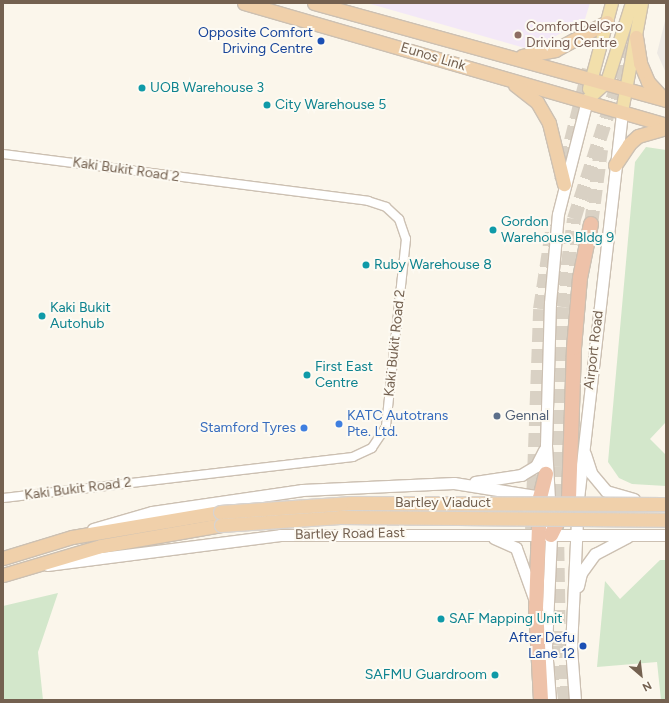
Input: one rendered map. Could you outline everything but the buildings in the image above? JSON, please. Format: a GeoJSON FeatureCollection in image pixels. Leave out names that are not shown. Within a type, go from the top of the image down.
{"type":"FeatureCollection","features":[{"type":"Feature","properties":{"kind":"highway","name":"Eunos Link"},"geometry":{"type":"LineString","coordinates":[[244,3],[327,25],[510,82],[587,100],[666,125]]}},
{"type":"Feature","properties":{"kind":"highway","name":"Eunos Link"},"geometry":{"type":"LineString","coordinates":[[314,3],[607,82],[666,100]]}},
{"type":"Feature","properties":{"kind":"highway"},"geometry":{"type":"LineString","coordinates":[[504,55],[543,54],[576,41],[607,22]]}},
{"type":"Feature","properties":{"kind":"highway"},"geometry":{"type":"LineString","coordinates":[[636,37],[640,63],[648,82],[666,100]]}},
{"type":"Feature","properties":{"kind":"highway"},"geometry":{"type":"LineString","coordinates":[[510,82],[537,102],[549,123],[564,184]]}},
{"type":"Feature","properties":{"kind":"highway"},"geometry":{"type":"LineString","coordinates":[[615,165],[629,144],[638,136],[666,128]]}},
{"type":"Feature","properties":{"kind":"highway"},"geometry":{"type":"LineString","coordinates":[[546,535],[574,499],[574,348],[580,278],[591,224]]}},
{"type":"Feature","properties":{"kind":"highway"},"geometry":{"type":"LineString","coordinates":[[541,700],[536,608],[546,535],[546,474]]}},
{"type":"Feature","properties":{"kind":"highway","name":"Bartley Viaduct"},"geometry":{"type":"LineString","coordinates":[[72,537],[220,512],[352,503],[666,504]]}},
{"type":"Feature","properties":{"kind":"highway","name":"Bartley Viaduct"},"geometry":{"type":"LineString","coordinates":[[221,525],[340,517],[666,520]]}},
{"type":"Feature","properties":{"kind":"highway","name":"Bartley Road East"},"geometry":{"type":"LineString","coordinates":[[3,575],[101,546],[221,525]]}},
{"type":"Feature","properties":{"kind":"highway"},"geometry":{"type":"LineString","coordinates":[[3,558],[72,537]]}},
{"type":"Feature","properties":{"kind":"main road"},"geometry":{"type":"LineString","coordinates":[[546,474],[550,303],[564,184],[612,3]]}},
{"type":"Feature","properties":{"kind":"main road"},"geometry":{"type":"LineString","coordinates":[[587,100],[607,82],[632,3]]}},
{"type":"Feature","properties":{"kind":"main road","name":"Airport Road"},"geometry":{"type":"LineString","coordinates":[[575,700],[572,608],[576,536],[574,499],[584,450],[625,87],[642,3]]}},
{"type":"Feature","properties":{"kind":"main road"},"geometry":{"type":"LineString","coordinates":[[72,537],[152,512],[270,492],[497,481],[521,475],[536,466],[546,445]]}},
{"type":"Feature","properties":{"kind":"main road"},"geometry":{"type":"LineString","coordinates":[[584,450],[591,473],[611,494],[629,499],[666,499]]}},
{"type":"Feature","properties":{"kind":"main road"},"geometry":{"type":"LineString","coordinates":[[454,483],[545,498],[574,499]]}},
{"type":"Feature","properties":{"kind":"main road","name":"Bartley Road East"},"geometry":{"type":"LineString","coordinates":[[36,564],[54,565],[280,535],[666,535]]}},
{"type":"Feature","properties":{"kind":"main road"},"geometry":{"type":"LineString","coordinates":[[487,535],[516,548],[525,567],[536,608]]}},
{"type":"Feature","properties":{"kind":"main road"},"geometry":{"type":"LineString","coordinates":[[546,535],[546,647],[550,700]]}},
{"type":"Feature","properties":{"kind":"main road"},"geometry":{"type":"LineString","coordinates":[[572,608],[581,573],[595,554],[629,536]]}},
{"type":"Feature","properties":{"kind":"street","name":"Kaki Bukit Road 2"},"geometry":{"type":"LineString","coordinates":[[3,154],[368,201],[386,207],[399,219],[406,239],[386,427],[372,448],[353,457],[3,498]]}},
{"type":"Feature","properties":{"kind":"shaded area","name":"ComfortDelGro Driving Centre"},"geometry":{"type":"Polygon","coordinates":[[[367,3],[590,3],[585,19],[532,50],[367,3]]]}},
{"type":"Feature","properties":{"kind":"shaded area"},"geometry":{"type":"Polygon","coordinates":[[[666,17],[666,73],[657,53],[666,17]]]}},
{"type":"Feature","properties":{"kind":"green space"},"geometry":{"type":"Polygon","coordinates":[[[646,147],[666,150],[666,422],[650,439],[666,455],[666,486],[632,484],[619,478],[608,462],[635,162],[646,147]]]}},
{"type":"Feature","properties":{"kind":"green space"},"geometry":{"type":"Polygon","coordinates":[[[660,560],[666,560],[666,700],[661,700],[657,662],[597,667],[605,581],[620,599],[660,560]]]}},
{"type":"Feature","properties":{"kind":"green space"},"geometry":{"type":"Polygon","coordinates":[[[58,593],[38,652],[43,700],[3,700],[3,606],[58,593]]]}},
{"type":"Feature","properties":{"kind":"tunnel"},"geometry":{"type":"LineString","coordinates":[[565,700],[559,645],[556,466],[562,307],[574,219],[633,35]]}},
{"type":"Feature","properties":{"kind":"tunnel"},"geometry":{"type":"LineString","coordinates":[[561,181],[589,69]]}},
{"type":"Feature","properties":{"kind":"tunnel"},"geometry":{"type":"LineString","coordinates":[[591,224],[601,150]]}},
{"type":"Feature","properties":{"kind":"tunnel"},"geometry":{"type":"LineString","coordinates":[[532,531],[540,309],[553,225]]}},
{"type":"Feature","properties":{"kind":"place","name":"ComfortDelGro Driving Centre"},"geometry":{"type":"Point","coordinates":[518,35]}},
{"type":"Feature","properties":{"kind":"place","name":"Opposite Comfort Driving Centre"},"geometry":{"type":"Point","coordinates":[321,41]}},
{"type":"Feature","properties":{"kind":"place","name":"UOB Warehouse 3"},"geometry":{"type":"Point","coordinates":[142,88]}},
{"type":"Feature","properties":{"kind":"place","name":"City Warehouse 5"},"geometry":{"type":"Point","coordinates":[267,105]}},
{"type":"Feature","properties":{"kind":"place","name":"Gordon Warehouse Bldg 9"},"geometry":{"type":"Point","coordinates":[493,230]}},
{"type":"Feature","properties":{"kind":"place","name":"Ruby Warehouse 8"},"geometry":{"type":"Point","coordinates":[366,265]}},
{"type":"Feature","properties":{"kind":"place","name":"Kaki Bukit Autohub"},"geometry":{"type":"Point","coordinates":[42,316]}},
{"type":"Feature","properties":{"kind":"place","name":"First East Centre"},"geometry":{"type":"Point","coordinates":[307,375]}},
{"type":"Feature","properties":{"kind":"place","name":"Gennal"},"geometry":{"type":"Point","coordinates":[497,416]}},
{"type":"Feature","properties":{"kind":"place","name":"KATC Autotrans Pte. Ltd."},"geometry":{"type":"Point","coordinates":[339,424]}},
{"type":"Feature","properties":{"kind":"place","name":"Stamford Tyres"},"geometry":{"type":"Point","coordinates":[304,428]}},
{"type":"Feature","properties":{"kind":"place","name":"SAF Mapping Unit"},"geometry":{"type":"Point","coordinates":[441,619]}},
{"type":"Feature","properties":{"kind":"place","name":"After Defu Lane 12"},"geometry":{"type":"Point","coordinates":[583,646]}},
{"type":"Feature","properties":{"kind":"place","name":"SAFMU Guardroom"},"geometry":{"type":"Point","coordinates":[495,675]}}]}
